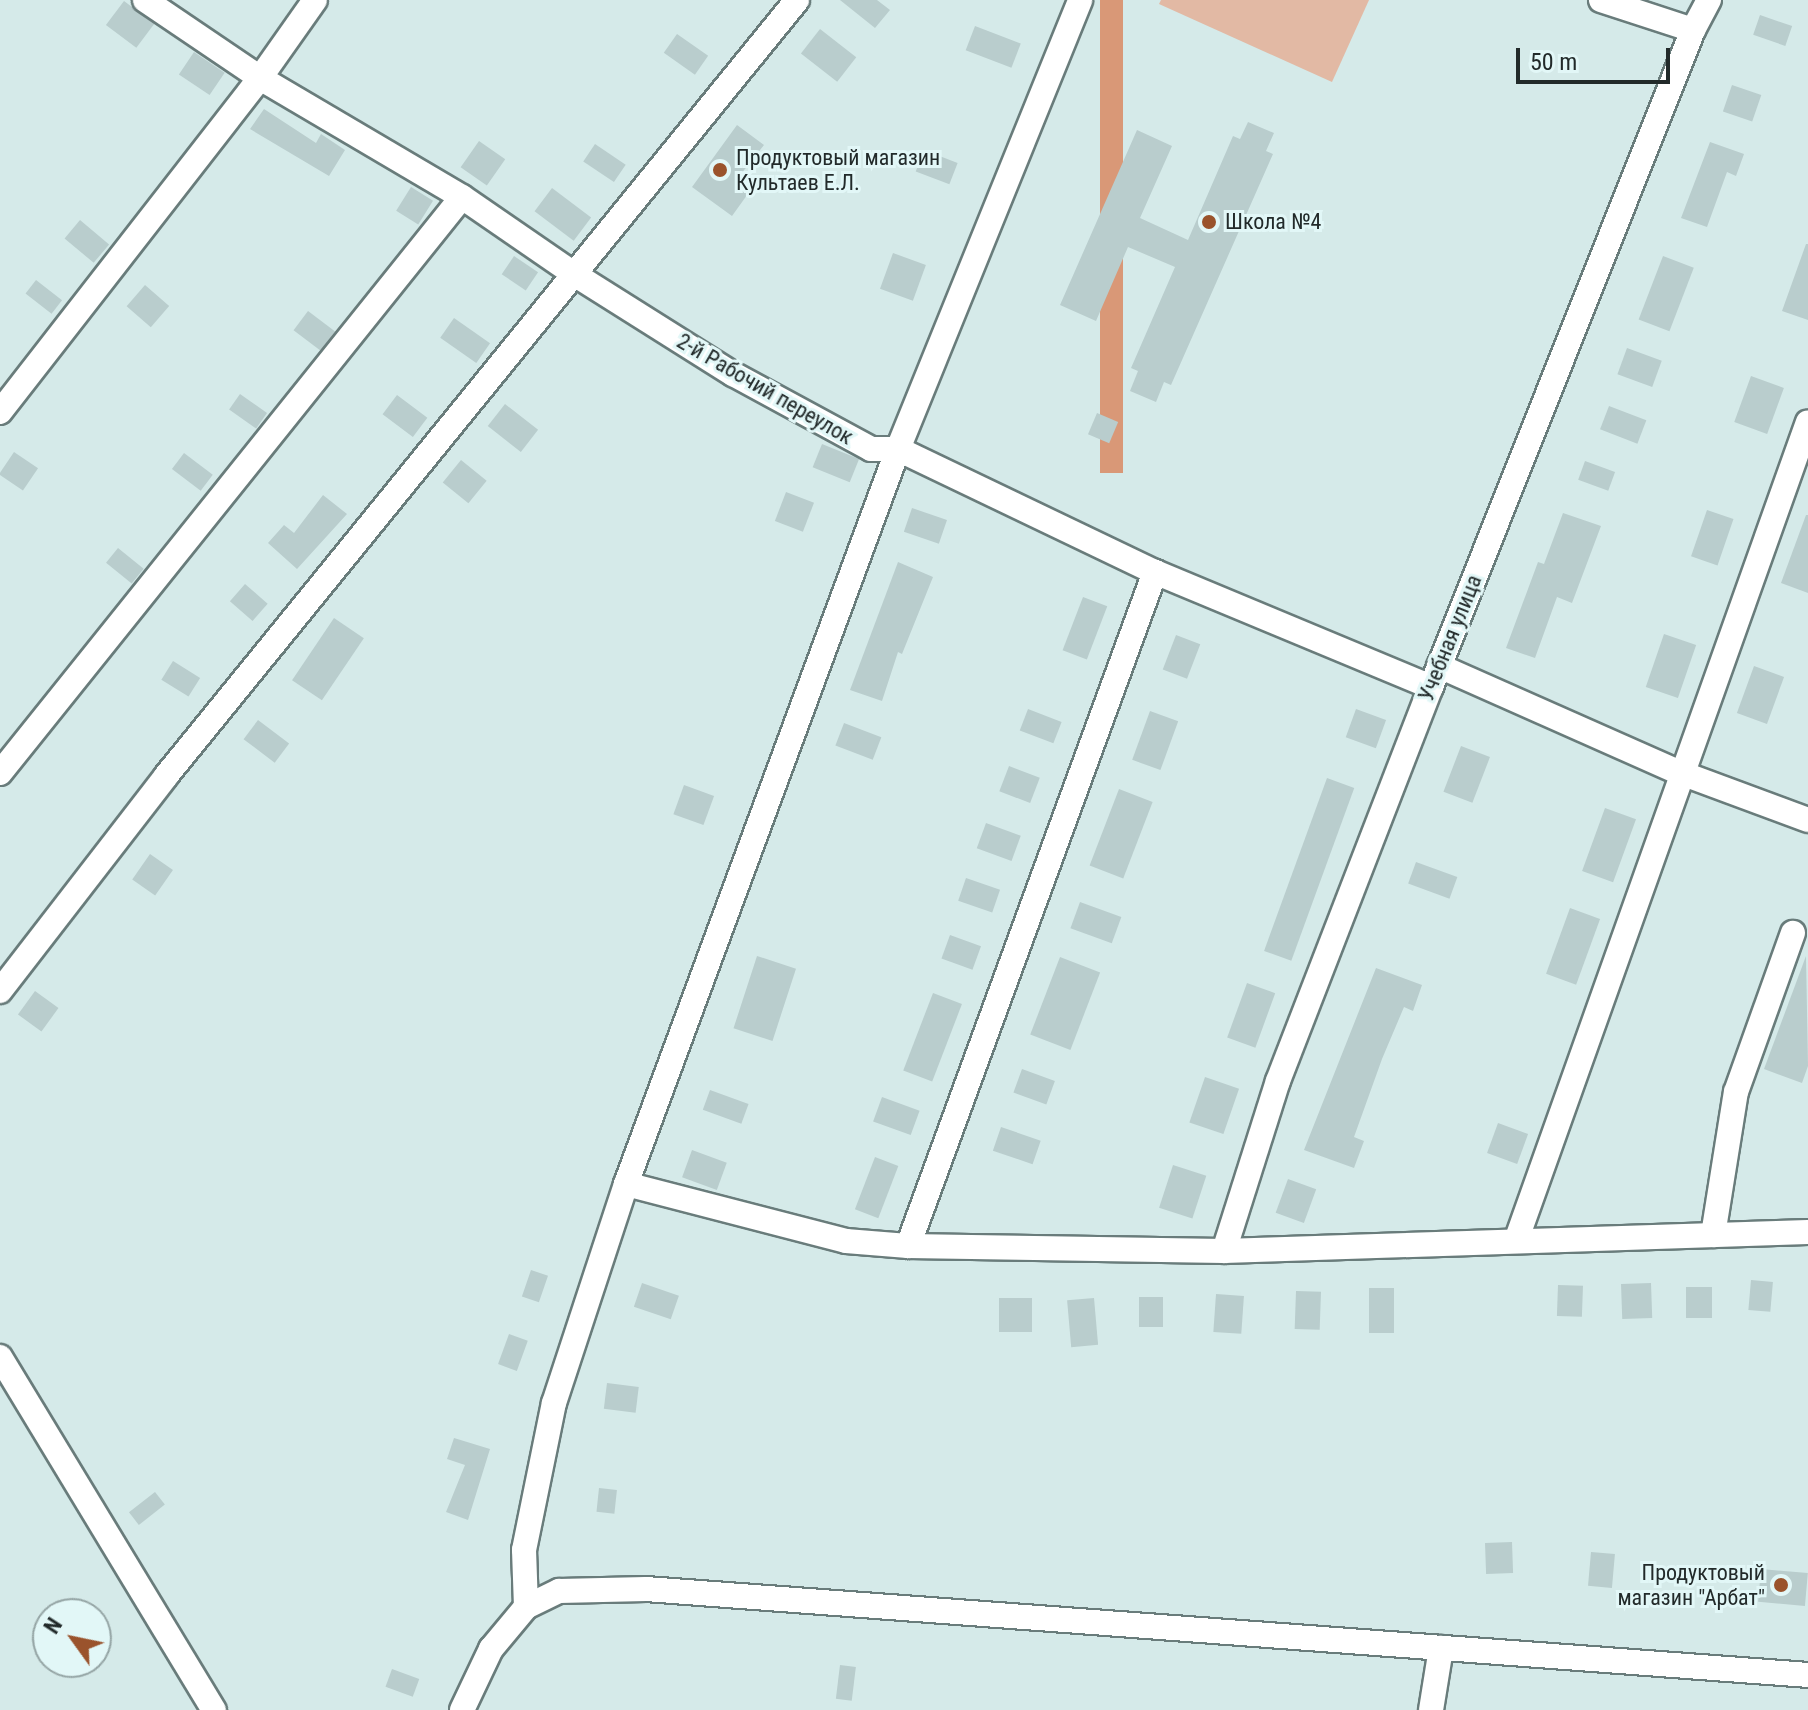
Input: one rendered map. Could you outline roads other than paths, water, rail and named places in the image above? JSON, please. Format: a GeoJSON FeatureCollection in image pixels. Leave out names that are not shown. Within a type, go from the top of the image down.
{"type":"FeatureCollection","features":[{"type":"Feature","properties":{"kind":"street","name":"2-й Рабочий переулок"},"geometry":{"type":"LineString","coordinates":[[145,0],[260,78],[462,197],[574,274],[733,374],[871,449],[898,449],[1155,572],[1808,820]]}},
{"type":"Feature","properties":{"kind":"street"},"geometry":{"type":"LineString","coordinates":[[0,412],[260,78],[315,0]]}},
{"type":"Feature","properties":{"kind":"street"},"geometry":{"type":"LineString","coordinates":[[0,991],[166,776],[797,0]]}},
{"type":"Feature","properties":{"kind":"street"},"geometry":{"type":"LineString","coordinates":[[526,1607],[524,1550],[554,1403],[626,1184],[898,449],[1080,0]]}},
{"type":"Feature","properties":{"kind":"street"},"geometry":{"type":"LineString","coordinates":[[1601,0],[1693,30]]}},
{"type":"Feature","properties":{"kind":"street","name":"Учебная улица"},"geometry":{"type":"LineString","coordinates":[[1224,1251],[1278,1081],[1435,676],[1693,30],[1709,0]]}},
{"type":"Feature","properties":{"kind":"street"},"geometry":{"type":"LineString","coordinates":[[0,773],[462,197]]}},
{"type":"Feature","properties":{"kind":"street"},"geometry":{"type":"LineString","coordinates":[[1516,1241],[1808,422]]}},
{"type":"Feature","properties":{"kind":"street"},"geometry":{"type":"LineString","coordinates":[[908,1246],[1155,572]]}},
{"type":"Feature","properties":{"kind":"street"},"geometry":{"type":"LineString","coordinates":[[1713,1235],[1736,1092],[1793,933]]}},
{"type":"Feature","properties":{"kind":"street"},"geometry":{"type":"LineString","coordinates":[[626,1184],[846,1241],[908,1246],[1224,1251],[1808,1232]]}},
{"type":"Feature","properties":{"kind":"street"},"geometry":{"type":"LineString","coordinates":[[0,1357],[214,1710]]}},
{"type":"Feature","properties":{"kind":"street"},"geometry":{"type":"LineString","coordinates":[[462,1710],[491,1649],[526,1607],[559,1591],[646,1589],[1808,1675]]}},
{"type":"Feature","properties":{"kind":"street"},"geometry":{"type":"LineString","coordinates":[[1431,1710],[1441,1648]]}},
{"type":"Feature","properties":{"kind":"place","name":"Продуктовый магазин Культаев Е.Л."},"geometry":{"type":"Point","coordinates":[720,170]}},
{"type":"Feature","properties":{"kind":"place","name":"Школа №4"},"geometry":{"type":"Point","coordinates":[1209,222]}},
{"type":"Feature","properties":{"kind":"place","name":"Продуктовый магазин \"Арбат\""},"geometry":{"type":"Point","coordinates":[1781,1585]}}]}
